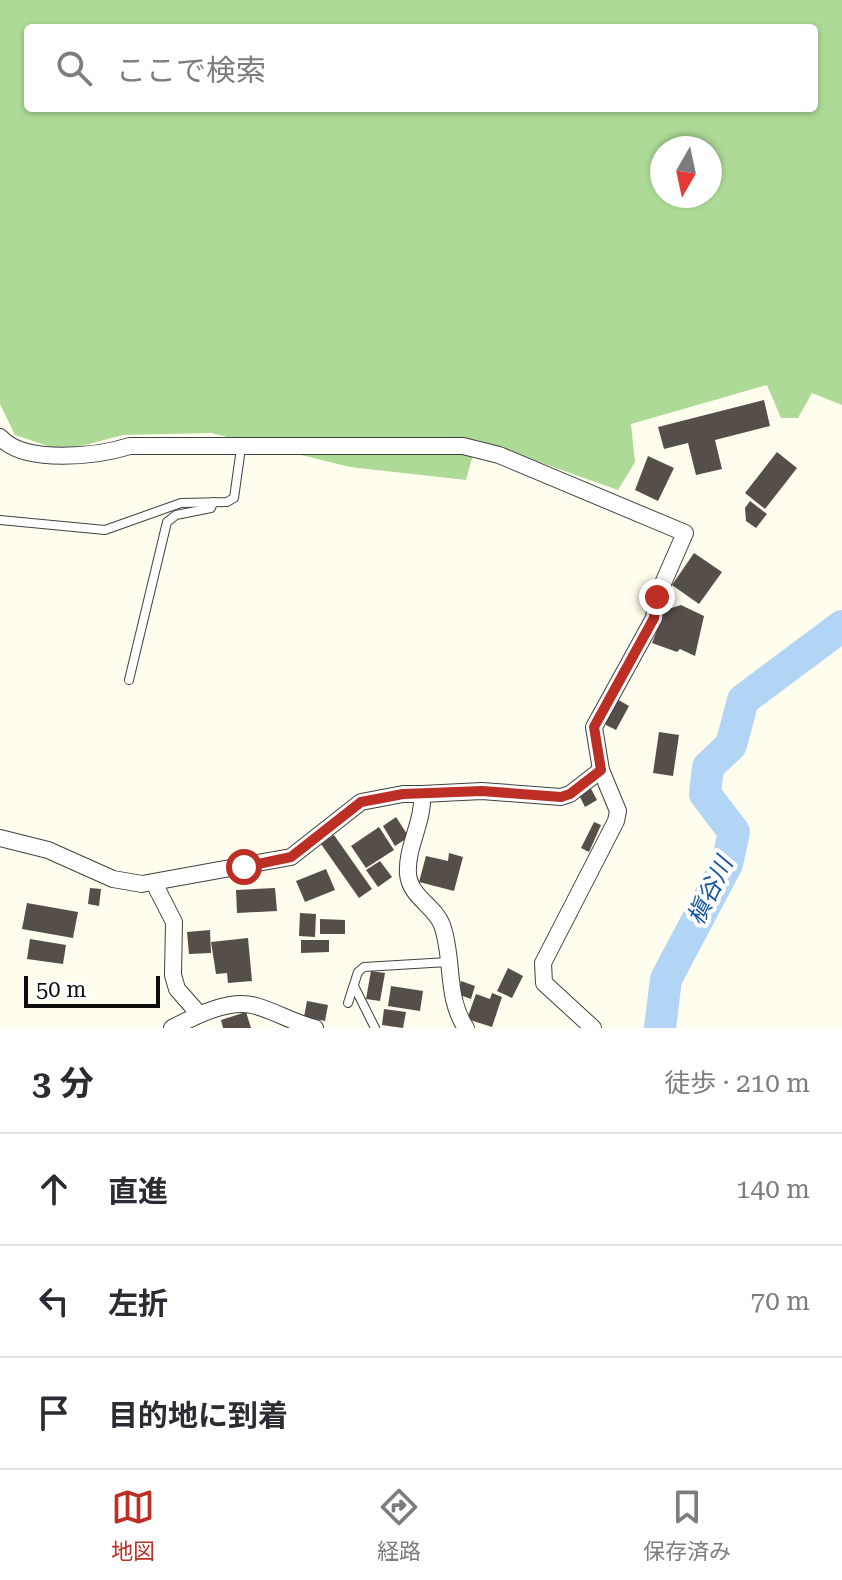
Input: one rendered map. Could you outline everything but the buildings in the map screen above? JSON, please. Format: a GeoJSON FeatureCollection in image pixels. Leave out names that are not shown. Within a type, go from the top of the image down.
{"type":"FeatureCollection","features":[{"type":"Feature","properties":{"kind":"street"},"geometry":{"type":"LineString","coordinates":[[0,437],[11,447],[73,457],[106,454],[130,446],[472,447],[685,533],[657,597],[654,618],[594,727],[601,770],[618,811],[616,821],[543,963],[544,983],[593,1028]]}},
{"type":"Feature","properties":{"kind":"street"},"geometry":{"type":"LineString","coordinates":[[0,838],[48,850],[113,879],[154,883],[291,857],[361,802],[422,794],[482,791],[561,797],[570,794],[601,770]]}},
{"type":"Feature","properties":{"kind":"street"},"geometry":{"type":"LineString","coordinates":[[422,794],[423,806],[408,872],[411,886],[439,917],[458,1012],[466,1028]]}},
{"type":"Feature","properties":{"kind":"street"},"geometry":{"type":"LineString","coordinates":[[154,883],[174,922],[173,975],[177,989],[199,1014]]}},
{"type":"Feature","properties":{"kind":"street"},"geometry":{"type":"LineString","coordinates":[[172,1028],[199,1014],[254,1005],[288,1021],[315,1028]]}},
{"type":"Feature","properties":{"kind":"lane"},"geometry":{"type":"LineString","coordinates":[[0,520],[105,530],[181,503],[234,498],[241,448]]}},
{"type":"Feature","properties":{"kind":"lane"},"geometry":{"type":"LineString","coordinates":[[129,680],[167,522],[176,515],[211,508],[213,502]]}},
{"type":"Feature","properties":{"kind":"lane"},"geometry":{"type":"LineString","coordinates":[[348,1003],[358,972],[364,967],[448,962]]}},
{"type":"Feature","properties":{"kind":"lane"},"geometry":{"type":"LineString","coordinates":[[354,986],[375,1028]]}},
{"type":"Feature","properties":{"kind":"green space"},"geometry":{"type":"Polygon","coordinates":[[[0,0],[842,0],[842,405],[812,393],[798,418],[781,418],[767,385],[631,424],[635,462],[618,490],[477,440],[466,480],[350,467],[211,433],[123,435],[63,451],[15,435],[0,404],[0,0]]]}},
{"type":"Feature","properties":{"kind":"waterway","name":"槇谷川"},"geometry":{"type":"LineString","coordinates":[[660,1028],[666,979],[727,864],[734,832],[705,794],[708,767],[731,745],[743,700],[842,626]]}},
{"type":"Feature","properties":{"kind":"route"},"geometry":{"type":"LineString","coordinates":[[244,867],[291,857],[361,802],[383,797],[482,791],[550,797],[570,794],[601,770],[594,727],[654,618],[657,597]]}}]}
